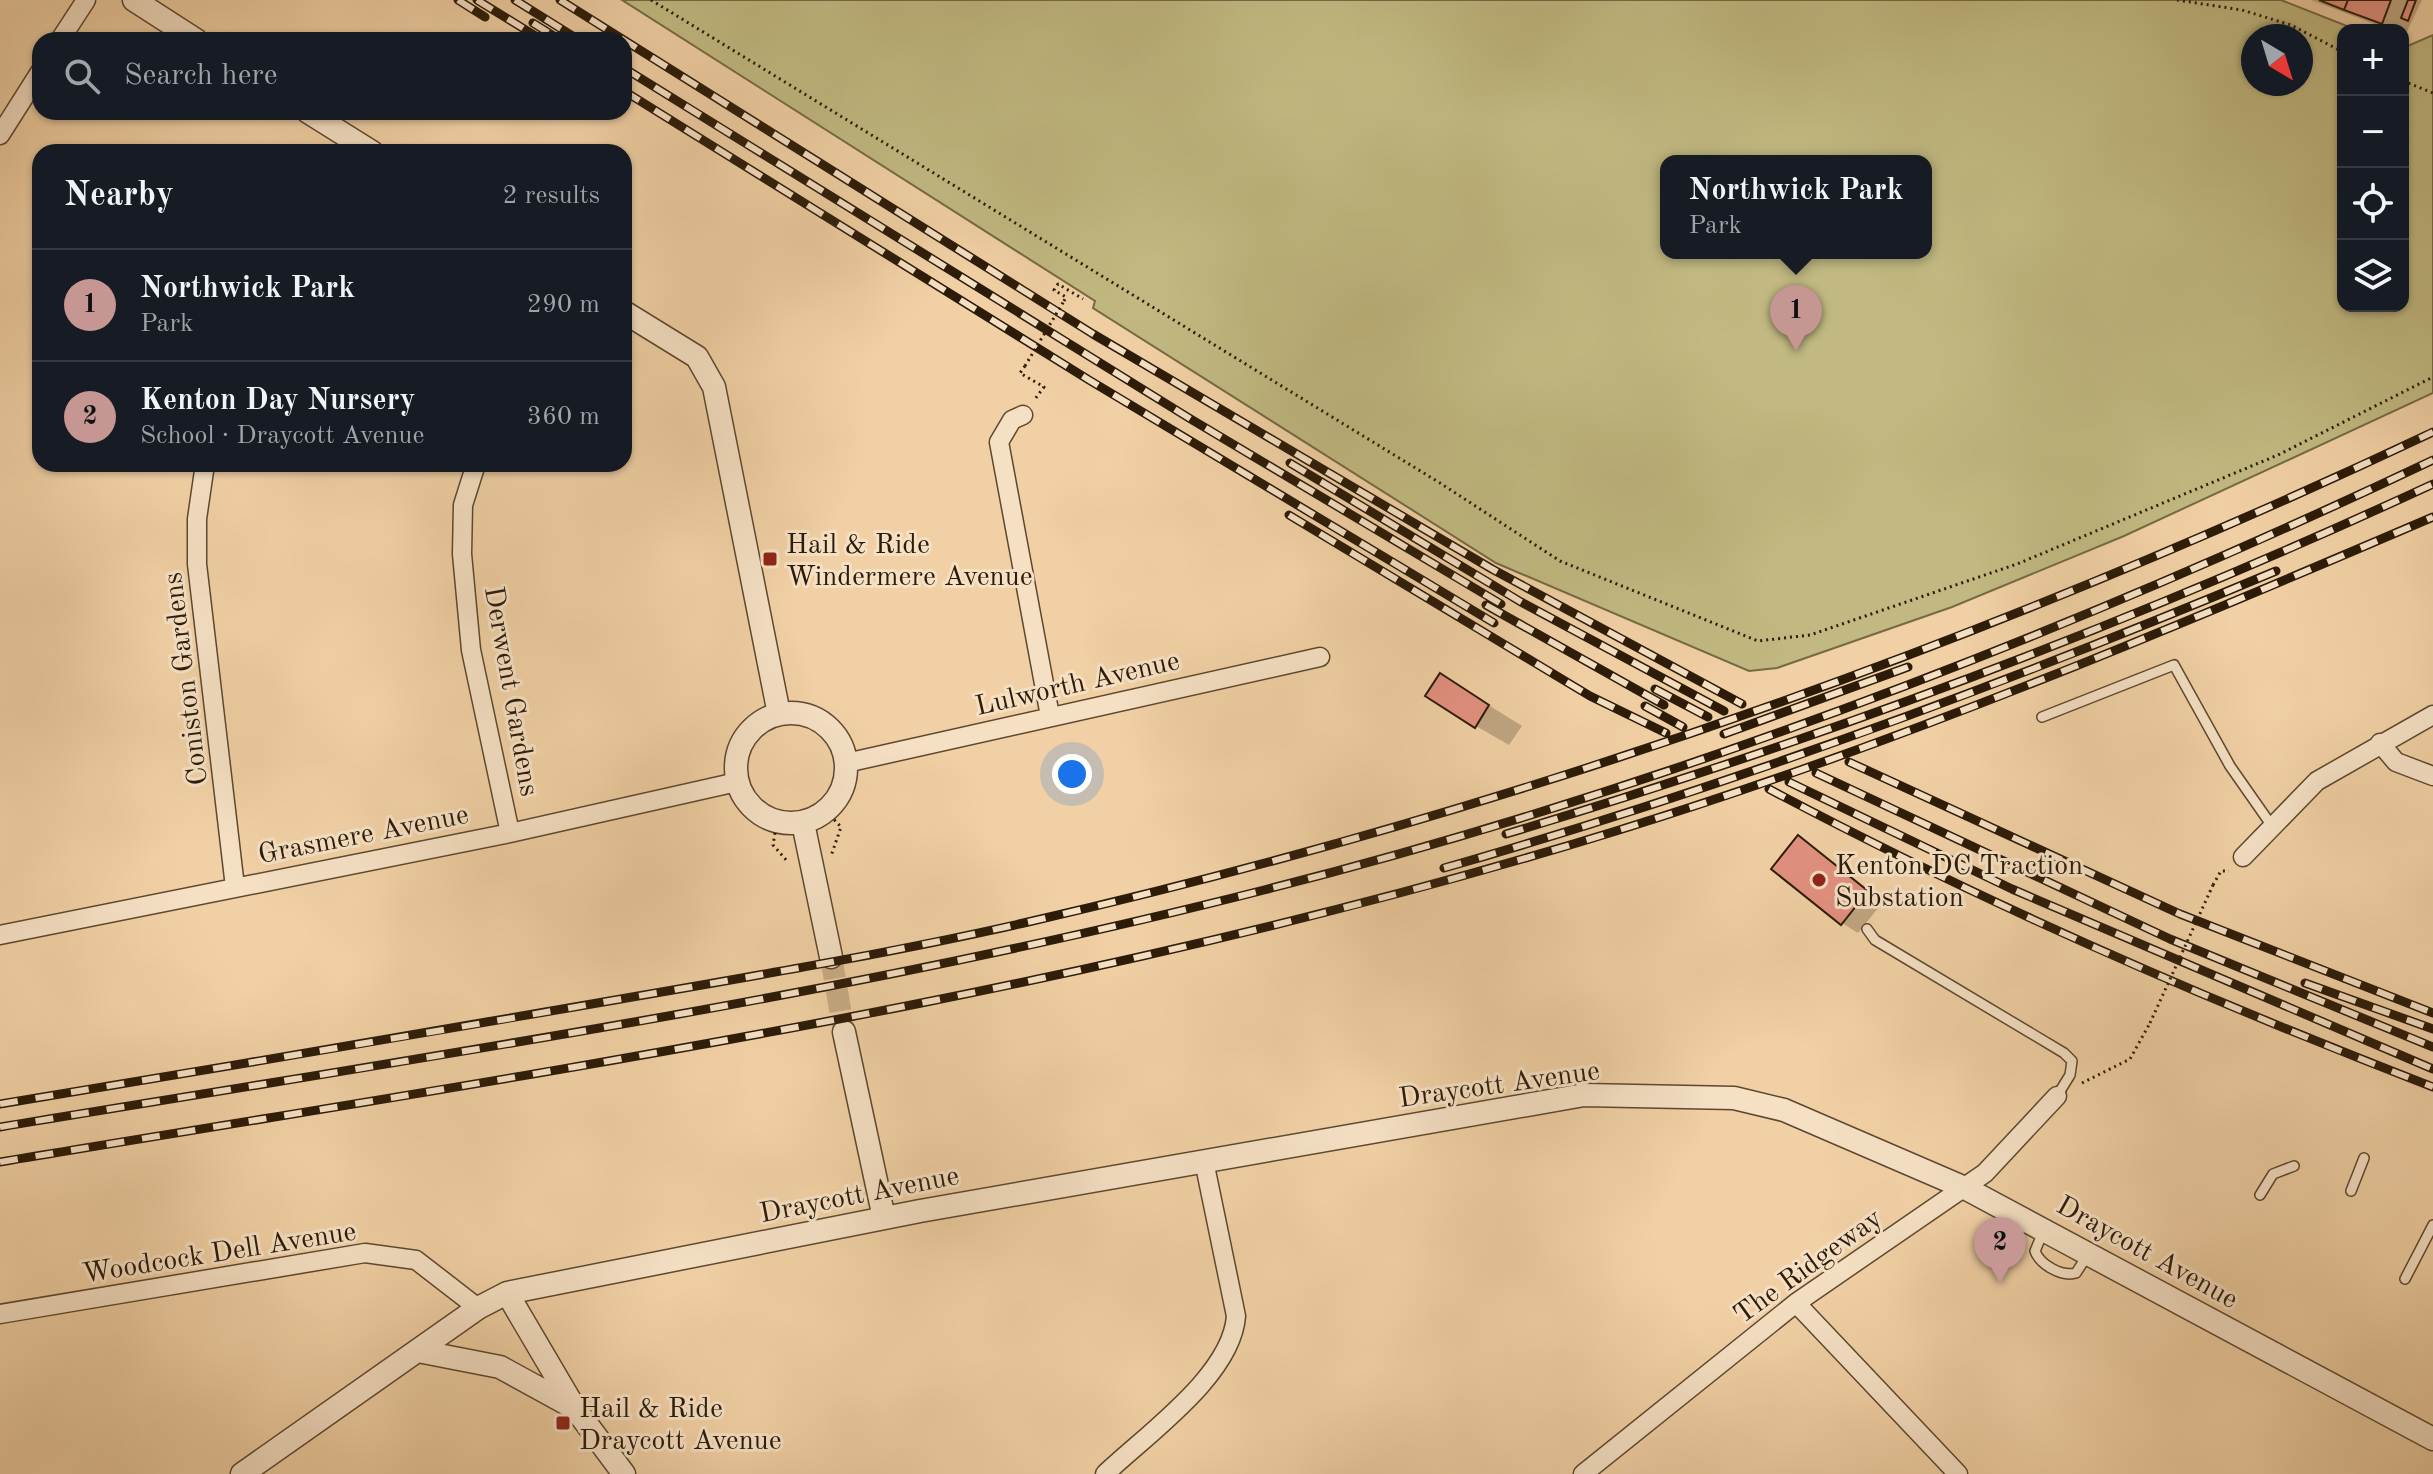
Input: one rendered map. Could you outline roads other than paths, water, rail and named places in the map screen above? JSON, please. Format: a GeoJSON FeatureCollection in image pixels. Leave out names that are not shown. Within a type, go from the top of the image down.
{"type":"FeatureCollection","features":[{"type":"Feature","properties":{"kind":"street"},"geometry":{"type":"LineString","coordinates":[[65,32],[86,0]]}},
{"type":"Feature","properties":{"kind":"street"},"geometry":{"type":"LineString","coordinates":[[134,0],[184,32]]}},
{"type":"Feature","properties":{"kind":"street"},"geometry":{"type":"LineString","coordinates":[[0,135],[32,85]]}},
{"type":"Feature","properties":{"kind":"street"},"geometry":{"type":"LineString","coordinates":[[317,120],[346,144]]}},
{"type":"Feature","properties":{"kind":"street"},"geometry":{"type":"LineString","coordinates":[[632,317],[697,357],[714,387],[779,714]]}},
{"type":"Feature","properties":{"kind":"street"},"geometry":{"type":"LineString","coordinates":[[1023,415],[1012,420],[999,442],[1050,716]]}},
{"type":"Feature","properties":{"kind":"street","name":"Coniston Gardens"},"geometry":{"type":"LineString","coordinates":[[204,472],[197,519],[197,564],[235,887]]}},
{"type":"Feature","properties":{"kind":"street","name":"Derwent Gardens"},"geometry":{"type":"LineString","coordinates":[[473,472],[463,505],[462,554],[471,650],[510,833]]}},
{"type":"Feature","properties":{"kind":"street","name":"Lulworth Avenue"},"geometry":{"type":"LineString","coordinates":[[846,763],[1320,657]]}},
{"type":"Feature","properties":{"kind":"street"},"geometry":{"type":"LineString","coordinates":[[779,714],[799,714],[817,719],[832,731],[846,763],[839,796],[826,811],[803,823],[783,823],[765,818],[750,806],[737,782],[735,762],[741,744],[752,728],[779,714]]}},
{"type":"Feature","properties":{"kind":"street"},"geometry":{"type":"LineString","coordinates":[[2243,857],[2317,781],[2433,715]]}},
{"type":"Feature","properties":{"kind":"street"},"geometry":{"type":"LineString","coordinates":[[2380,743],[2396,762],[2433,776]]}},
{"type":"Feature","properties":{"kind":"street","name":"Grasmere Avenue"},"geometry":{"type":"LineString","coordinates":[[0,935],[510,833],[737,782]]}},
{"type":"Feature","properties":{"kind":"street"},"geometry":{"type":"LineString","coordinates":[[803,823],[831,957]]}},
{"type":"Feature","properties":{"kind":"street"},"geometry":{"type":"LineString","coordinates":[[844,1032],[884,1218]]}},
{"type":"Feature","properties":{"kind":"street","name":"Draycott Avenue"},"geometry":{"type":"LineString","coordinates":[[256,1470],[478,1308],[507,1293],[884,1218],[1584,1095],[1734,1098],[1784,1110],[1965,1188],[2433,1439]]}},
{"type":"Feature","properties":{"kind":"street","name":"The Ridgeway"},"geometry":{"type":"LineString","coordinates":[[1583,1474],[1796,1303],[1985,1173],[2057,1096]]}},
{"type":"Feature","properties":{"kind":"street"},"geometry":{"type":"LineString","coordinates":[[1105,1474],[1215,1371],[1235,1335],[1236,1316],[1204,1161]]}},
{"type":"Feature","properties":{"kind":"street","name":"Woodcock Dell Avenue"},"geometry":{"type":"LineString","coordinates":[[0,1314],[365,1253],[416,1260],[478,1308]]}},
{"type":"Feature","properties":{"kind":"street"},"geometry":{"type":"LineString","coordinates":[[507,1293],[574,1407],[624,1474]]}},
{"type":"Feature","properties":{"kind":"street"},"geometry":{"type":"LineString","coordinates":[[1796,1303],[1853,1367],[1958,1474]]}},
{"type":"Feature","properties":{"kind":"street"},"geometry":{"type":"LineString","coordinates":[[418,1351],[500,1367],[574,1407]]}},
{"type":"Feature","properties":{"kind":"lane"},"geometry":{"type":"LineString","coordinates":[[2042,717],[2174,665],[2230,766],[2272,826]]}},
{"type":"Feature","properties":{"kind":"lane"},"geometry":{"type":"LineString","coordinates":[[1867,929],[1875,940],[2064,1053],[2072,1061],[2070,1075],[2057,1096]]}},
{"type":"Feature","properties":{"kind":"lane"},"geometry":{"type":"LineString","coordinates":[[2351,1191],[2364,1158]]}},
{"type":"Feature","properties":{"kind":"lane"},"geometry":{"type":"LineString","coordinates":[[2260,1195],[2273,1174],[2294,1166]]}},
{"type":"Feature","properties":{"kind":"lane"},"geometry":{"type":"LineString","coordinates":[[2405,1279],[2433,1225]]}},
{"type":"Feature","properties":{"kind":"lane"},"geometry":{"type":"LineString","coordinates":[[2045,1229],[2035,1251],[2037,1257],[2064,1274],[2076,1273],[2089,1253]]}},
{"type":"Feature","properties":{"kind":"tunnel"},"geometry":{"type":"LineString","coordinates":[[831,957],[844,1032]]}},
{"type":"Feature","properties":{"kind":"railway"},"geometry":{"type":"LineString","coordinates":[[458,0],[485,17]]}},
{"type":"Feature","properties":{"kind":"railway"},"geometry":{"type":"LineString","coordinates":[[477,0],[529,32]]}},
{"type":"Feature","properties":{"kind":"railway"},"geometry":{"type":"LineString","coordinates":[[515,0],[566,32]]}},
{"type":"Feature","properties":{"kind":"railway"},"geometry":{"type":"LineString","coordinates":[[560,0],[611,32]]}},
{"type":"Feature","properties":{"kind":"railway"},"geometry":{"type":"LineString","coordinates":[[533,23],[547,32]]}},
{"type":"Feature","properties":{"kind":"railway"},"geometry":{"type":"LineString","coordinates":[[632,45],[1093,334],[1492,569],[1742,704]]}},
{"type":"Feature","properties":{"kind":"railway"},"geometry":{"type":"LineString","coordinates":[[632,73],[1189,418],[1501,604]]}},
{"type":"Feature","properties":{"kind":"railway"},"geometry":{"type":"LineString","coordinates":[[632,96],[1089,380],[1494,623]]}},
{"type":"Feature","properties":{"kind":"railway"},"geometry":{"type":"LineString","coordinates":[[0,1104],[771,973],[1028,922],[1209,878],[1567,774],[1744,715],[1919,651],[2092,582],[2264,509],[2433,432]]}},
{"type":"Feature","properties":{"kind":"railway"},"geometry":{"type":"LineString","coordinates":[[0,1127],[793,993],[1108,928],[1415,850],[1564,805],[1859,704],[2148,588],[2433,460]]}},
{"type":"Feature","properties":{"kind":"railway"},"geometry":{"type":"LineString","coordinates":[[1290,463],[1521,602],[1724,711]]}},
{"type":"Feature","properties":{"kind":"railway"},"geometry":{"type":"LineString","coordinates":[[1506,834],[1742,759],[1976,676],[2206,584],[2433,484]]}},
{"type":"Feature","properties":{"kind":"railway"},"geometry":{"type":"LineString","coordinates":[[1289,515],[1590,696],[1666,733]]}},
{"type":"Feature","properties":{"kind":"railway"},"geometry":{"type":"LineString","coordinates":[[0,1162],[611,1061],[814,1024],[1016,984],[1217,939],[1417,888],[1616,831],[1824,762],[2130,644],[2433,517]]}},
{"type":"Feature","properties":{"kind":"railway"},"geometry":{"type":"LineString","coordinates":[[1444,868],[1550,837],[1864,732],[2071,654],[2276,571]]}},
{"type":"Feature","properties":{"kind":"railway"},"geometry":{"type":"LineString","coordinates":[[1486,605],[1664,705]]}},
{"type":"Feature","properties":{"kind":"railway"},"geometry":{"type":"LineString","coordinates":[[1724,734],[1908,667]]}},
{"type":"Feature","properties":{"kind":"railway"},"geometry":{"type":"LineString","coordinates":[[1655,689],[1708,717]]}},
{"type":"Feature","properties":{"kind":"railway"},"geometry":{"type":"LineString","coordinates":[[1645,706],[1683,727]]}},
{"type":"Feature","properties":{"kind":"railway"},"geometry":{"type":"LineString","coordinates":[[1849,762],[2180,914],[2433,1013]]}},
{"type":"Feature","properties":{"kind":"railway"},"geometry":{"type":"LineString","coordinates":[[1816,773],[2170,939],[2433,1047]]}},
{"type":"Feature","properties":{"kind":"railway"},"geometry":{"type":"LineString","coordinates":[[1789,782],[2012,889],[2433,1069]]}},
{"type":"Feature","properties":{"kind":"railway"},"geometry":{"type":"LineString","coordinates":[[1769,789],[1931,871],[2096,948],[2264,1020],[2433,1087]]}},
{"type":"Feature","properties":{"kind":"railway"},"geometry":{"type":"LineString","coordinates":[[2305,983],[2433,1029]]}},
{"type":"Feature","properties":{"kind":"place","name":"Northwick Park"},"geometry":{"type":"Point","coordinates":[1796,351]}},
{"type":"Feature","properties":{"kind":"place","name":"Hail & Ride Windermere Avenue"},"geometry":{"type":"Point","coordinates":[770,559]}},
{"type":"Feature","properties":{"kind":"place","name":"Kenton DC Traction Substation"},"geometry":{"type":"Point","coordinates":[1819,880]}},
{"type":"Feature","properties":{"kind":"place","name":"Kenton Day Nursery"},"geometry":{"type":"Point","coordinates":[2000,1283]}},
{"type":"Feature","properties":{"kind":"place","name":"Hail & Ride Draycott Avenue"},"geometry":{"type":"Point","coordinates":[563,1423]}}]}
